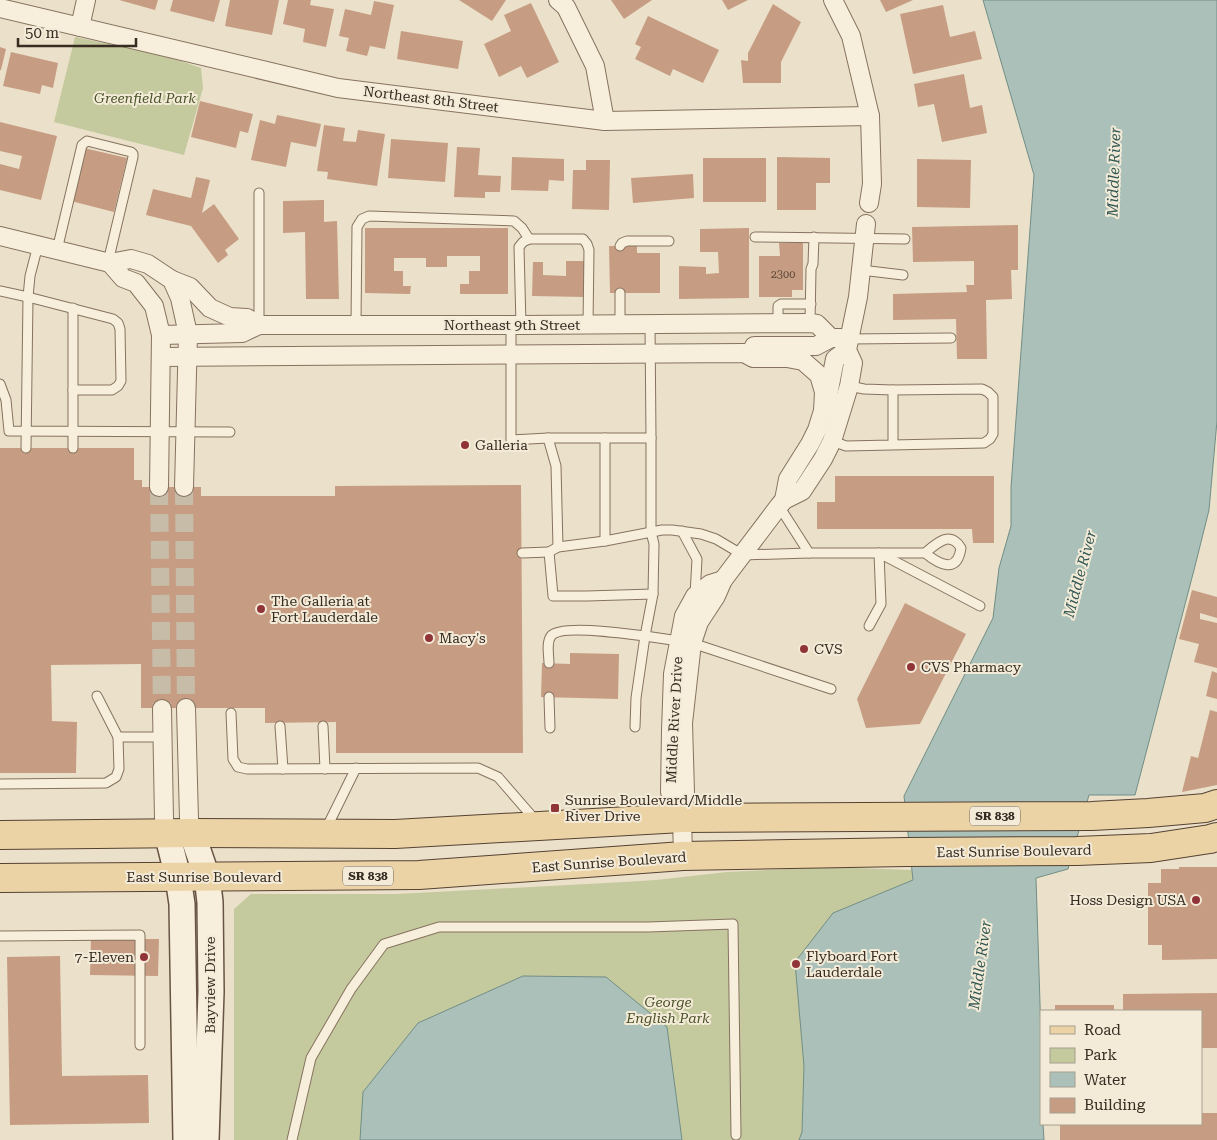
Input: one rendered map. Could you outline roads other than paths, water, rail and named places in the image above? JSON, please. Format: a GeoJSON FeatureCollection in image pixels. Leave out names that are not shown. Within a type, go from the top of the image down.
{"type":"FeatureCollection","features":[{"type":"Feature","properties":{"kind":"main road","name":"SR 838"},"geometry":{"type":"LineString","coordinates":[[0,834],[395,834],[682,818],[1092,816],[1205,808],[1217,804]]}},
{"type":"Feature","properties":{"kind":"main road","name":"East Sunrise Boulevard"},"geometry":{"type":"LineString","coordinates":[[0,878],[419,875],[683,856],[1078,851],[1150,848],[1217,837]]}},
{"type":"Feature","properties":{"kind":"street"},"geometry":{"type":"LineString","coordinates":[[80,27],[86,0]]}},
{"type":"Feature","properties":{"kind":"street"},"geometry":{"type":"LineString","coordinates":[[558,0],[566,7],[595,66],[605,121]]}},
{"type":"Feature","properties":{"kind":"street"},"geometry":{"type":"LineString","coordinates":[[833,0],[851,36],[870,116],[872,184],[869,203]]}},
{"type":"Feature","properties":{"kind":"street","name":"Northeast 8th Street"},"geometry":{"type":"LineString","coordinates":[[0,8],[338,88],[605,121],[870,116]]}},
{"type":"Feature","properties":{"kind":"street","name":"Middle River Drive"},"geometry":{"type":"LineString","coordinates":[[782,503],[788,479],[817,430],[828,395],[835,360],[858,297],[865,231]]}},
{"type":"Feature","properties":{"kind":"street"},"geometry":{"type":"LineString","coordinates":[[0,236],[109,262],[131,259],[148,264],[172,280],[190,287],[210,308],[230,317],[247,318],[260,325]]}},
{"type":"Feature","properties":{"kind":"street"},"geometry":{"type":"LineString","coordinates":[[109,262],[123,278],[136,284],[154,306],[161,335],[159,487]]}},
{"type":"Feature","properties":{"kind":"street"},"geometry":{"type":"LineString","coordinates":[[172,280],[180,298],[188,334],[184,487]]}},
{"type":"Feature","properties":{"kind":"street"},"geometry":{"type":"LineString","coordinates":[[810,324],[816,324],[842,342]]}},
{"type":"Feature","properties":{"kind":"street","name":"Northeast 9th Street"},"geometry":{"type":"LineString","coordinates":[[161,335],[242,333],[260,325],[810,324]]}},
{"type":"Feature","properties":{"kind":"street"},"geometry":{"type":"LineString","coordinates":[[744,354],[754,346],[816,346],[842,342]]}},
{"type":"Feature","properties":{"kind":"street","name":"Middle River Drive"},"geometry":{"type":"LineString","coordinates":[[683,856],[682,818],[670,792],[674,674],[686,642],[716,596],[723,580],[782,503],[802,490],[823,459],[832,441],[850,386],[853,363],[842,342]]}},
{"type":"Feature","properties":{"kind":"street"},"geometry":{"type":"LineString","coordinates":[[161,357],[744,354],[753,358],[787,358],[803,361],[819,375],[824,392],[823,410]]}},
{"type":"Feature","properties":{"kind":"street","name":"Middle River Drive"},"geometry":{"type":"LineString","coordinates":[[686,642],[684,616],[695,596],[710,584],[723,580]]}},
{"type":"Feature","properties":{"kind":"street"},"geometry":{"type":"LineString","coordinates":[[162,708],[164,819],[180,833],[188,819],[186,708]]}},
{"type":"Feature","properties":{"kind":"street","name":"Bayview Drive"},"geometry":{"type":"LineString","coordinates":[[180,833],[207,877],[210,902],[212,992],[206,1140]]}},
{"type":"Feature","properties":{"kind":"street","name":"Bayview Drive"},"geometry":{"type":"LineString","coordinates":[[180,833],[178,877],[182,904],[186,1140]]}},
{"type":"Feature","properties":{"kind":"lane"},"geometry":{"type":"LineString","coordinates":[[57,250],[82,145],[87,141],[133,154],[109,262]]}},
{"type":"Feature","properties":{"kind":"lane"},"geometry":{"type":"LineString","coordinates":[[259,193],[260,325]]}},
{"type":"Feature","properties":{"kind":"lane"},"geometry":{"type":"LineString","coordinates":[[356,324],[357,227],[362,219],[369,216],[514,221],[529,238]]}},
{"type":"Feature","properties":{"kind":"lane"},"geometry":{"type":"LineString","coordinates":[[754,237],[814,238],[865,231],[905,239]]}},
{"type":"Feature","properties":{"kind":"lane"},"geometry":{"type":"LineString","coordinates":[[588,325],[589,250],[587,244],[583,239],[529,238],[523,242],[519,248],[516,325],[511,355],[511,440],[651,438]]}},
{"type":"Feature","properties":{"kind":"lane"},"geometry":{"type":"LineString","coordinates":[[810,324],[811,269],[813,264],[814,238]]}},
{"type":"Feature","properties":{"kind":"lane"},"geometry":{"type":"LineString","coordinates":[[620,246],[627,241],[669,241]]}},
{"type":"Feature","properties":{"kind":"lane"},"geometry":{"type":"LineString","coordinates":[[26,448],[28,297],[30,276],[38,245]]}},
{"type":"Feature","properties":{"kind":"lane"},"geometry":{"type":"LineString","coordinates":[[861,270],[903,275]]}},
{"type":"Feature","properties":{"kind":"lane"},"geometry":{"type":"LineString","coordinates":[[0,291],[74,308],[113,319],[118,323],[120,329],[121,380],[118,386],[112,390],[73,390]]}},
{"type":"Feature","properties":{"kind":"lane"},"geometry":{"type":"LineString","coordinates":[[620,293],[620,325]]}},
{"type":"Feature","properties":{"kind":"lane"},"geometry":{"type":"LineString","coordinates":[[778,324],[778,306],[782,304],[810,304]]}},
{"type":"Feature","properties":{"kind":"lane"},"geometry":{"type":"LineString","coordinates":[[73,448],[74,308]]}},
{"type":"Feature","properties":{"kind":"lane"},"geometry":{"type":"LineString","coordinates":[[635,727],[636,698],[653,594],[654,544],[651,532],[650,325]]}},
{"type":"Feature","properties":{"kind":"lane"},"geometry":{"type":"LineString","coordinates":[[842,342],[951,338]]}},
{"type":"Feature","properties":{"kind":"lane"},"geometry":{"type":"LineString","coordinates":[[0,384],[6,400],[4,431],[230,432]]}},
{"type":"Feature","properties":{"kind":"lane"},"geometry":{"type":"LineString","coordinates":[[832,441],[846,446],[984,443],[993,434],[993,397],[982,389],[893,390],[864,389],[850,386]]}},
{"type":"Feature","properties":{"kind":"lane"},"geometry":{"type":"LineString","coordinates":[[893,390],[893,444]]}},
{"type":"Feature","properties":{"kind":"lane"},"geometry":{"type":"LineString","coordinates":[[548,438],[556,466],[558,547]]}},
{"type":"Feature","properties":{"kind":"lane"},"geometry":{"type":"LineString","coordinates":[[605,438],[605,542]]}},
{"type":"Feature","properties":{"kind":"lane"},"geometry":{"type":"LineString","coordinates":[[782,503],[808,553]]}},
{"type":"Feature","properties":{"kind":"lane"},"geometry":{"type":"LineString","coordinates":[[522,553],[549,552],[558,547],[605,542],[662,530],[701,534],[716,539],[743,555],[925,553]]}},
{"type":"Feature","properties":{"kind":"lane"},"geometry":{"type":"LineString","coordinates":[[682,531],[697,559],[695,596]]}},
{"type":"Feature","properties":{"kind":"lane"},"geometry":{"type":"LineString","coordinates":[[549,552],[553,596],[653,594]]}},
{"type":"Feature","properties":{"kind":"lane"},"geometry":{"type":"LineString","coordinates":[[879,553],[980,606]]}},
{"type":"Feature","properties":{"kind":"lane"},"geometry":{"type":"LineString","coordinates":[[869,626],[881,604],[879,553]]}},
{"type":"Feature","properties":{"kind":"lane"},"geometry":{"type":"LineString","coordinates":[[549,664],[548,642],[552,634],[564,631],[610,631],[686,642],[831,689]]}},
{"type":"Feature","properties":{"kind":"lane"},"geometry":{"type":"LineString","coordinates":[[0,784],[106,783],[116,777],[119,770],[118,736],[97,696]]}},
{"type":"Feature","properties":{"kind":"lane"},"geometry":{"type":"LineString","coordinates":[[549,698],[550,728]]}},
{"type":"Feature","properties":{"kind":"lane"},"geometry":{"type":"LineString","coordinates":[[231,713],[233,759],[238,767],[247,769],[478,768],[498,777],[541,826]]}},
{"type":"Feature","properties":{"kind":"lane"},"geometry":{"type":"LineString","coordinates":[[280,726],[283,769]]}},
{"type":"Feature","properties":{"kind":"lane"},"geometry":{"type":"LineString","coordinates":[[323,726],[325,769]]}},
{"type":"Feature","properties":{"kind":"lane"},"geometry":{"type":"LineString","coordinates":[[118,736],[162,737]]}},
{"type":"Feature","properties":{"kind":"lane"},"geometry":{"type":"LineString","coordinates":[[324,833],[356,768]]}},
{"type":"Feature","properties":{"kind":"lane"},"geometry":{"type":"LineString","coordinates":[[292,1140],[311,1058],[351,989],[384,944],[439,927],[648,927],[733,924],[736,1135]]}},
{"type":"Feature","properties":{"kind":"lane"},"geometry":{"type":"LineString","coordinates":[[0,936],[140,935],[140,1045]]}},
{"type":"Feature","properties":{"kind":"water","name":"Middle River"},"geometry":{"type":"Polygon","coordinates":[[[983,0],[1217,0],[1217,421],[1209,510],[1135,795],[1089,795],[1068,869],[1036,878],[1040,1010],[1040,1125],[1043,1125],[1044,1140],[799,1140],[802,1132],[804,1066],[795,962],[833,913],[913,880],[904,796],[993,618],[999,568],[1011,526],[1011,487],[1034,175],[983,0]]]}},
{"type":"Feature","properties":{"kind":"water"},"geometry":{"type":"Polygon","coordinates":[[[523,976],[606,977],[667,1027],[682,1140],[360,1140],[363,1092],[418,1023],[523,976]]]}},
{"type":"Feature","properties":{"kind":"tunnel"},"geometry":{"type":"LineString","coordinates":[[159,487],[162,709]]}},
{"type":"Feature","properties":{"kind":"tunnel"},"geometry":{"type":"LineString","coordinates":[[184,487],[186,708]]}},
{"type":"Feature","properties":{"kind":"place","name":"Galleria"},"geometry":{"type":"Point","coordinates":[465,445]}},
{"type":"Feature","properties":{"kind":"place","name":"The Galleria at Fort Lauderdale"},"geometry":{"type":"Point","coordinates":[261,609]}},
{"type":"Feature","properties":{"kind":"place","name":"Macy's"},"geometry":{"type":"Point","coordinates":[429,638]}},
{"type":"Feature","properties":{"kind":"place","name":"CVS"},"geometry":{"type":"Point","coordinates":[804,649]}},
{"type":"Feature","properties":{"kind":"place","name":"CVS Pharmacy"},"geometry":{"type":"Point","coordinates":[911,667]}},
{"type":"Feature","properties":{"kind":"place","name":"Sunrise Boulevard/Middle River Drive"},"geometry":{"type":"Point","coordinates":[555,808]}},
{"type":"Feature","properties":{"kind":"place","name":"Hoss Design USA"},"geometry":{"type":"Point","coordinates":[1196,900]}},
{"type":"Feature","properties":{"kind":"place","name":"7-Eleven"},"geometry":{"type":"Point","coordinates":[144,957]}},
{"type":"Feature","properties":{"kind":"place","name":"Flyboard Fort Lauderdale"},"geometry":{"type":"Point","coordinates":[796,964]}},
{"type":"Feature","properties":{"kind":"park label","name":"Greenfield Park"},"geometry":{"type":"Point","coordinates":[145,98]}},
{"type":"Feature","properties":{"kind":"park label","name":"George English Park"},"geometry":{"type":"Point","coordinates":[668,1010]}}]}
